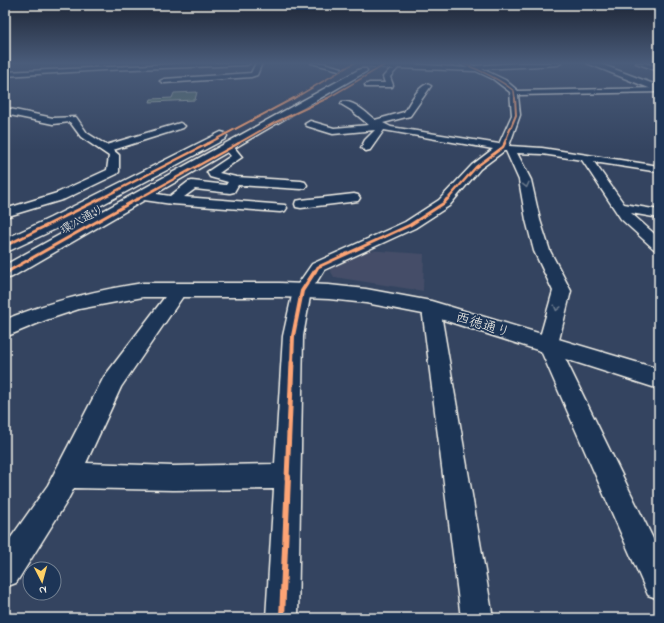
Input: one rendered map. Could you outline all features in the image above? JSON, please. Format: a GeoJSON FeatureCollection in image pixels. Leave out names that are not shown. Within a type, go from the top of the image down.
{"type":"FeatureCollection","features":[{"type":"Feature","properties":{"kind":"main road"},"geometry":{"type":"LineString","coordinates":[[5,246],[56,222],[136,180],[221,144],[270,119],[310,92]]}},
{"type":"Feature","properties":{"kind":"main road","name":"環八通り"},"geometry":{"type":"LineString","coordinates":[[5,258],[320,92]]}},
{"type":"Feature","properties":{"kind":"main road"},"geometry":{"type":"LineString","coordinates":[[270,119],[317,104],[340,92]]}},
{"type":"Feature","properties":{"kind":"main road","name":"環八通り"},"geometry":{"type":"LineString","coordinates":[[5,273],[144,196],[221,144],[298,99]]}},
{"type":"Feature","properties":{"kind":"main road","name":"西徳通り"},"geometry":{"type":"LineString","coordinates":[[5,329],[38,315],[82,300],[143,290],[180,289],[302,291],[366,296],[431,308],[659,379]]}},
{"type":"Feature","properties":{"kind":"street"},"geometry":{"type":"LineString","coordinates":[[373,123],[408,114],[422,92]]}},
{"type":"Feature","properties":{"kind":"street"},"geometry":{"type":"LineString","coordinates":[[282,618],[294,336],[302,291],[318,267],[410,226],[444,203],[476,167],[507,148],[516,114],[515,93],[559,92]]}},
{"type":"Feature","properties":{"kind":"street"},"geometry":{"type":"LineString","coordinates":[[345,104],[354,108],[373,123],[435,137],[507,148],[585,157],[659,169]]}},
{"type":"Feature","properties":{"kind":"street"},"geometry":{"type":"LineString","coordinates":[[5,111],[53,121],[73,119],[84,135],[114,155],[113,172],[109,175],[61,196],[5,213]]}},
{"type":"Feature","properties":{"kind":"street"},"geometry":{"type":"LineString","coordinates":[[310,124],[321,126],[333,131],[383,126]]}},
{"type":"Feature","properties":{"kind":"street"},"geometry":{"type":"LineString","coordinates":[[105,149],[180,126]]}},
{"type":"Feature","properties":{"kind":"street"},"geometry":{"type":"LineString","coordinates":[[366,148],[369,142],[383,126]]}},
{"type":"Feature","properties":{"kind":"street"},"geometry":{"type":"LineString","coordinates":[[221,144],[237,157],[213,172],[214,175],[236,181],[301,185]]}},
{"type":"Feature","properties":{"kind":"street"},"geometry":{"type":"LineString","coordinates":[[507,148],[525,180],[533,220],[542,251],[562,290],[548,344],[659,584]]}},
{"type":"Feature","properties":{"kind":"street"},"geometry":{"type":"LineString","coordinates":[[585,157],[626,216],[659,246]]}},
{"type":"Feature","properties":{"kind":"street"},"geometry":{"type":"LineString","coordinates":[[109,175],[136,180]]}},
{"type":"Feature","properties":{"kind":"street"},"geometry":{"type":"LineString","coordinates":[[172,200],[192,185],[230,188],[236,181]]}},
{"type":"Feature","properties":{"kind":"street"},"geometry":{"type":"LineString","coordinates":[[144,196],[172,200],[280,208]]}},
{"type":"Feature","properties":{"kind":"street"},"geometry":{"type":"LineString","coordinates":[[301,204],[354,198]]}},
{"type":"Feature","properties":{"kind":"street"},"geometry":{"type":"LineString","coordinates":[[620,207],[659,214]]}},
{"type":"Feature","properties":{"kind":"street"},"geometry":{"type":"LineString","coordinates":[[5,572],[57,494],[112,383],[180,289]]}},
{"type":"Feature","properties":{"kind":"street"},"geometry":{"type":"LineString","coordinates":[[431,308],[477,618]]}},
{"type":"Feature","properties":{"kind":"street"},"geometry":{"type":"LineString","coordinates":[[67,475],[173,478],[288,476]]}},
{"type":"Feature","properties":{"kind":"shaded area"},"geometry":{"type":"Polygon","coordinates":[[[367,250],[424,254],[423,291],[334,277],[329,268],[367,250]]]}},
{"type":"Feature","properties":{"kind":"green space"},"geometry":{"type":"Polygon","coordinates":[[[197,92],[195,100],[150,102],[151,99],[172,98],[174,93],[197,92]]]}},
{"type":"Feature","properties":{"kind":"cycle path"},"geometry":{"type":"LineString","coordinates":[[5,246],[56,222],[304,92]]}},
{"type":"Feature","properties":{"kind":"cycle path"},"geometry":{"type":"LineString","coordinates":[[5,273],[274,123],[317,104],[338,92]]}},
{"type":"Feature","properties":{"kind":"cycle path"},"geometry":{"type":"LineString","coordinates":[[282,618],[293,336],[302,291],[318,267],[410,225],[444,203],[476,167],[503,147],[516,115],[514,92]]}}]}
